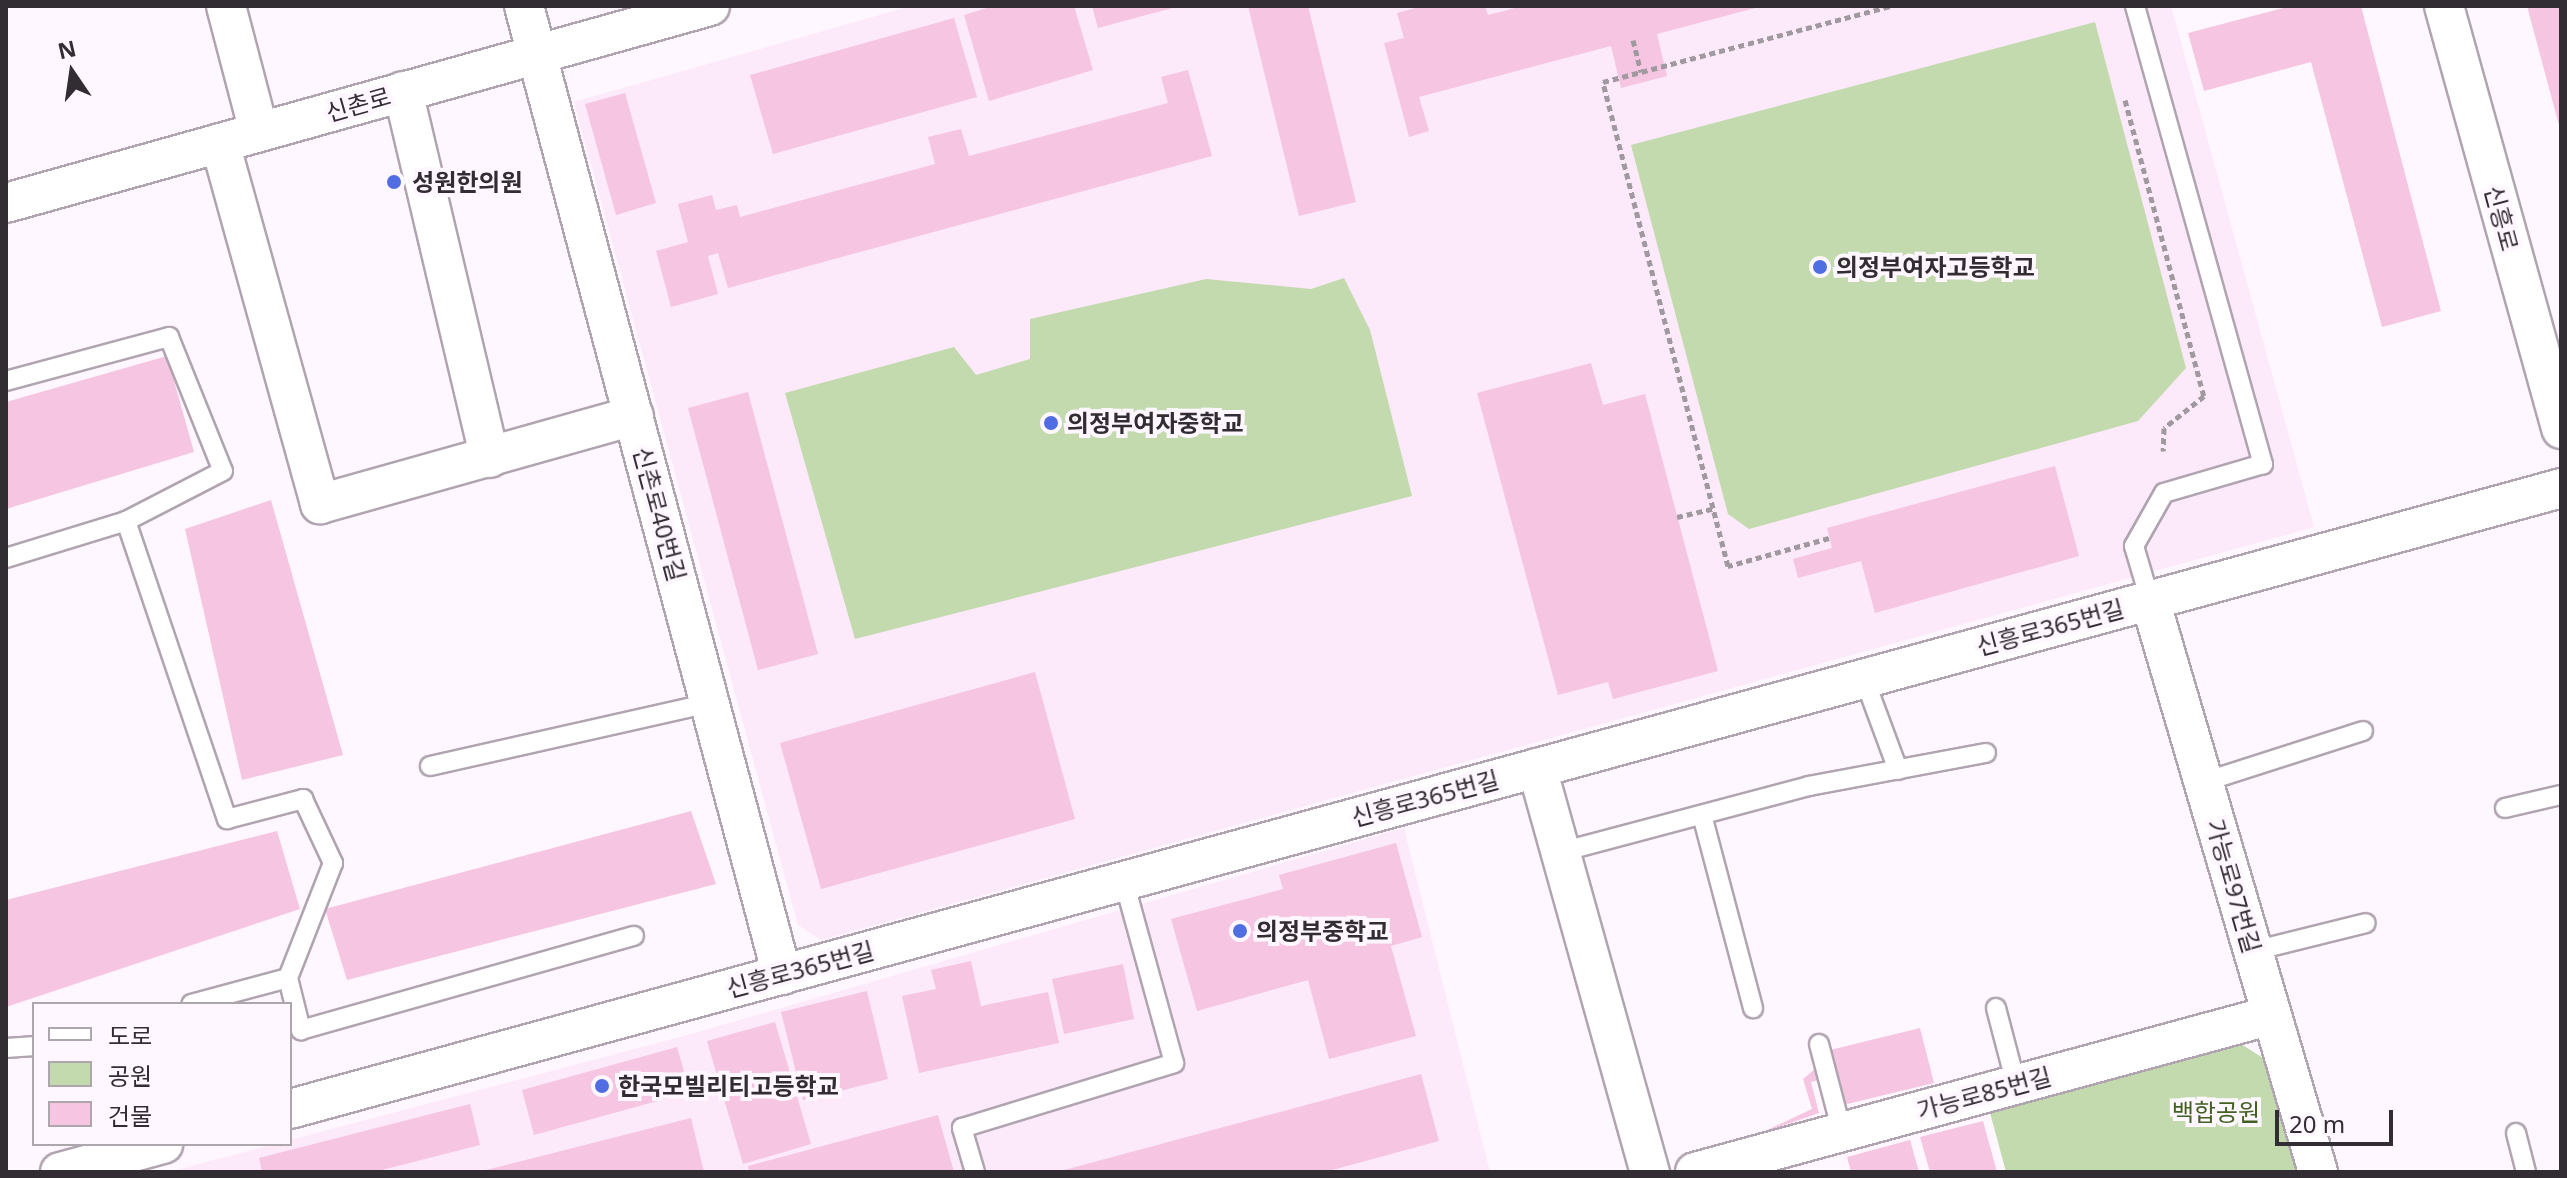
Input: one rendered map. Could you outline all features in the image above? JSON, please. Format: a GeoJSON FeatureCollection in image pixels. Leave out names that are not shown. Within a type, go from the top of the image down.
{"type":"FeatureCollection","features":[{"type":"Feature","properties":{"kind":"street"},"geometry":{"type":"LineString","coordinates":[[226,6],[259,132]]}},
{"type":"Feature","properties":{"kind":"street","name":"신촌로40번길"},"geometry":{"type":"LineString","coordinates":[[524,6],[782,975]]}},
{"type":"Feature","properties":{"kind":"street","name":"신촌로"},"geometry":{"type":"LineString","coordinates":[[6,203],[710,6]]}},
{"type":"Feature","properties":{"kind":"street","name":"신흥로"},"geometry":{"type":"LineString","coordinates":[[2444,6],[2561,429]]}},
{"type":"Feature","properties":{"kind":"street"},"geometry":{"type":"LineString","coordinates":[[403,91],[490,458]]}},
{"type":"Feature","properties":{"kind":"street"},"geometry":{"type":"LineString","coordinates":[[220,143],[320,504],[634,416]]}},
{"type":"Feature","properties":{"kind":"street","name":"신흥로365번길"},"geometry":{"type":"LineString","coordinates":[[292,1108],[2561,488]]}},
{"type":"Feature","properties":{"kind":"street","name":"가능로97번길"},"geometry":{"type":"LineString","coordinates":[[2150,600],[2318,1172]]}},
{"type":"Feature","properties":{"kind":"street"},"geometry":{"type":"LineString","coordinates":[[1537,768],[1650,1172]]}},
{"type":"Feature","properties":{"kind":"street","name":"가능로85번길"},"geometry":{"type":"LineString","coordinates":[[1695,1172],[2272,1015]]}},
{"type":"Feature","properties":{"kind":"street"},"geometry":{"type":"LineString","coordinates":[[60,1172],[156,1146]]}},
{"type":"Feature","properties":{"kind":"lane"},"geometry":{"type":"LineString","coordinates":[[2135,6],[2263,464],[2164,493],[2134,546],[2150,600]]}},
{"type":"Feature","properties":{"kind":"lane"},"geometry":{"type":"LineString","coordinates":[[6,381],[169,337],[223,471],[126,521],[6,558]]}},
{"type":"Feature","properties":{"kind":"lane"},"geometry":{"type":"LineString","coordinates":[[126,521],[227,819],[303,799],[333,863],[288,978],[291,1002]]}},
{"type":"Feature","properties":{"kind":"lane"},"geometry":{"type":"LineString","coordinates":[[1864,678],[1898,770]]}},
{"type":"Feature","properties":{"kind":"lane"},"geometry":{"type":"LineString","coordinates":[[430,766],[710,703]]}},
{"type":"Feature","properties":{"kind":"lane"},"geometry":{"type":"LineString","coordinates":[[2204,782],[2363,731]]}},
{"type":"Feature","properties":{"kind":"lane"},"geometry":{"type":"LineString","coordinates":[[1561,852],[1702,815],[1986,753]]}},
{"type":"Feature","properties":{"kind":"lane"},"geometry":{"type":"LineString","coordinates":[[2505,808],[2561,795]]}},
{"type":"Feature","properties":{"kind":"lane"},"geometry":{"type":"LineString","coordinates":[[1702,815],[1753,1008]]}},
{"type":"Feature","properties":{"kind":"lane"},"geometry":{"type":"LineString","coordinates":[[975,1172],[962,1128],[1174,1063],[1124,881]]}},
{"type":"Feature","properties":{"kind":"lane"},"geometry":{"type":"LineString","coordinates":[[2253,951],[2366,923]]}},
{"type":"Feature","properties":{"kind":"lane"},"geometry":{"type":"LineString","coordinates":[[292,1006],[296,1035],[634,936]]}},
{"type":"Feature","properties":{"kind":"lane"},"geometry":{"type":"LineString","coordinates":[[198,1002],[288,978]]}},
{"type":"Feature","properties":{"kind":"lane"},"geometry":{"type":"LineString","coordinates":[[1996,1008],[2016,1084]]}},
{"type":"Feature","properties":{"kind":"lane"},"geometry":{"type":"LineString","coordinates":[[1819,1044],[1842,1132]]}},
{"type":"Feature","properties":{"kind":"lane"},"geometry":{"type":"LineString","coordinates":[[6,1048],[32,1046]]}},
{"type":"Feature","properties":{"kind":"lane"},"geometry":{"type":"LineString","coordinates":[[2516,1133],[2526,1172]]}},
{"type":"Feature","properties":{"kind":"path"},"geometry":{"type":"LineString","coordinates":[[1829,538],[1728,566],[1603,82],[1890,6]]}},
{"type":"Feature","properties":{"kind":"path"},"geometry":{"type":"LineString","coordinates":[[1633,40],[1641,72]]}},
{"type":"Feature","properties":{"kind":"path"},"geometry":{"type":"LineString","coordinates":[[2125,100],[2204,396],[2164,428],[2163,451]]}},
{"type":"Feature","properties":{"kind":"path"},"geometry":{"type":"LineString","coordinates":[[1677,517],[1713,509]]}},
{"type":"Feature","properties":{"kind":"shaded area"},"geometry":{"type":"Polygon","coordinates":[[[911,6],[2171,6],[2314,527],[821,940],[798,925],[574,102],[911,6]]]}},
{"type":"Feature","properties":{"kind":"shaded area","name":"의정부중학교"},"geometry":{"type":"Polygon","coordinates":[[[1404,828],[1490,1172],[169,1172],[267,1146],[292,1146],[292,1139],[695,1033],[1404,828]]]}},
{"type":"Feature","properties":{"kind":"green space"},"geometry":{"type":"Polygon","coordinates":[[[2095,22],[2186,368],[2138,421],[1749,529],[1728,514],[1631,145],[2095,22]]]}},
{"type":"Feature","properties":{"kind":"green space"},"geometry":{"type":"Polygon","coordinates":[[[1344,278],[1370,330],[1412,496],[855,639],[785,393],[954,347],[976,375],[1030,359],[1030,319],[1206,279],[1311,289],[1344,278]]]}},
{"type":"Feature","properties":{"kind":"green space","name":"백합공원"},"geometry":{"type":"Polygon","coordinates":[[[2241,1044],[2263,1058],[2297,1172],[2006,1172],[1989,1109],[2241,1044]]]}},
{"type":"Feature","properties":{"kind":"building"},"geometry":{"type":"Polygon","coordinates":[[[993,6],[1074,6],[1093,70],[989,101],[964,15],[993,6]]]}},
{"type":"Feature","properties":{"kind":"building"},"geometry":{"type":"Polygon","coordinates":[[[1092,6],[1176,6],[1176,7],[1098,28],[1092,6]]]}},
{"type":"Feature","properties":{"kind":"building"},"geometry":{"type":"Polygon","coordinates":[[[1248,6],[1308,6],[1356,202],[1299,216],[1248,6]]]}},
{"type":"Feature","properties":{"kind":"building"},"geometry":{"type":"Polygon","coordinates":[[[1423,6],[1485,6],[1488,15],[1523,6],[1759,7],[1657,34],[1667,76],[1621,88],[1611,46],[1419,97],[1429,131],[1409,137],[1384,43],[1404,38],[1397,13],[1423,6]]]}},
{"type":"Feature","properties":{"kind":"building"},"geometry":{"type":"Polygon","coordinates":[[[2291,6],[2361,6],[2441,311],[2382,327],[2311,62],[2204,91],[2188,33],[2291,6]]]}},
{"type":"Feature","properties":{"kind":"building"},"geometry":{"type":"Polygon","coordinates":[[[2527,6],[2561,6],[2561,129],[2560,129],[2527,6]]]}},
{"type":"Feature","properties":{"kind":"building"},"geometry":{"type":"Polygon","coordinates":[[[954,18],[977,97],[773,154],[750,75],[954,18]]]}},
{"type":"Feature","properties":{"kind":"building"},"geometry":{"type":"Polygon","coordinates":[[[1188,70],[1212,156],[728,288],[718,253],[708,256],[718,294],[671,307],[656,251],[688,242],[678,204],[712,195],[716,210],[737,205],[740,217],[935,164],[928,137],[961,129],[969,156],[1168,103],[1161,77],[1188,70]]]}},
{"type":"Feature","properties":{"kind":"building"},"geometry":{"type":"Polygon","coordinates":[[[625,93],[656,203],[616,215],[585,104],[625,93]]]}},
{"type":"Feature","properties":{"kind":"building"},"geometry":{"type":"Polygon","coordinates":[[[167,356],[194,452],[6,509],[6,402],[167,356]]]}},
{"type":"Feature","properties":{"kind":"building"},"geometry":{"type":"Polygon","coordinates":[[[1591,363],[1603,405],[1645,394],[1718,671],[1613,699],[1608,682],[1558,695],[1477,393],[1591,363]]]}},
{"type":"Feature","properties":{"kind":"building"},"geometry":{"type":"Polygon","coordinates":[[[748,392],[818,654],[758,670],[688,408],[748,392]]]}},
{"type":"Feature","properties":{"kind":"building"},"geometry":{"type":"Polygon","coordinates":[[[2055,466],[2079,556],[1875,613],[1861,561],[1798,578],[1793,559],[1832,548],[1827,528],[2055,466]]]}},
{"type":"Feature","properties":{"kind":"building"},"geometry":{"type":"Polygon","coordinates":[[[271,500],[343,755],[242,780],[185,529],[271,500]]]}},
{"type":"Feature","properties":{"kind":"building"},"geometry":{"type":"Polygon","coordinates":[[[1035,672],[1075,819],[821,889],[780,743],[1035,672]]]}},
{"type":"Feature","properties":{"kind":"building"},"geometry":{"type":"Polygon","coordinates":[[[691,811],[716,884],[347,980],[325,909],[691,811]]]}},
{"type":"Feature","properties":{"kind":"building"},"geometry":{"type":"Polygon","coordinates":[[[277,831],[300,909],[6,1007],[6,900],[277,831]]]}},
{"type":"Feature","properties":{"kind":"building"},"geometry":{"type":"Polygon","coordinates":[[[1396,843],[1422,937],[1391,946],[1416,1036],[1329,1059],[1308,980],[1197,1011],[1171,919],[1283,889],[1279,875],[1396,843]]]}},
{"type":"Feature","properties":{"kind":"building"},"geometry":{"type":"Polygon","coordinates":[[[971,961],[981,1006],[1048,992],[1059,1043],[919,1073],[902,996],[936,989],[931,970],[971,961]]]}},
{"type":"Feature","properties":{"kind":"building"},"geometry":{"type":"Polygon","coordinates":[[[1123,964],[1134,1019],[1064,1034],[1052,979],[1123,964]]]}},
{"type":"Feature","properties":{"kind":"building"},"geometry":{"type":"Polygon","coordinates":[[[867,991],[888,1079],[803,1100],[781,1012],[867,991]]]}},
{"type":"Feature","properties":{"kind":"building"},"geometry":{"type":"Polygon","coordinates":[[[775,1022],[811,1144],[743,1164],[707,1041],[775,1022]]]}},
{"type":"Feature","properties":{"kind":"building"},"geometry":{"type":"Polygon","coordinates":[[[1920,1028],[1934,1083],[1843,1105],[1830,1050],[1920,1028]]]}},
{"type":"Feature","properties":{"kind":"building"},"geometry":{"type":"Polygon","coordinates":[[[677,1047],[690,1092],[534,1135],[522,1090],[677,1047]]]}},
{"type":"Feature","properties":{"kind":"building"},"geometry":{"type":"Polygon","coordinates":[[[1816,1068],[1819,1080],[1811,1082],[1819,1113],[1761,1133],[1812,1109],[1803,1079],[1816,1068]]]}},
{"type":"Feature","properties":{"kind":"building"},"geometry":{"type":"Polygon","coordinates":[[[1421,1074],[1439,1141],[1325,1172],[1057,1172],[1421,1074]]]}},
{"type":"Feature","properties":{"kind":"building"},"geometry":{"type":"Polygon","coordinates":[[[470,1104],[480,1145],[374,1172],[262,1172],[259,1158],[470,1104]]]}},
{"type":"Feature","properties":{"kind":"building"},"geometry":{"type":"Polygon","coordinates":[[[938,1115],[954,1172],[749,1172],[748,1166],[938,1115]]]}},
{"type":"Feature","properties":{"kind":"building"},"geometry":{"type":"Polygon","coordinates":[[[691,1118],[704,1172],[482,1172],[482,1171],[691,1118]]]}},
{"type":"Feature","properties":{"kind":"building"},"geometry":{"type":"Polygon","coordinates":[[[1983,1121],[1997,1172],[1930,1172],[1920,1137],[1983,1121]]]}},
{"type":"Feature","properties":{"kind":"building"},"geometry":{"type":"Polygon","coordinates":[[[1910,1140],[1919,1172],[1851,1172],[1847,1157],[1910,1140]]]}},
{"type":"Feature","properties":{"kind":"place","name":"성원한의원"},"geometry":{"type":"Point","coordinates":[394,182]}},
{"type":"Feature","properties":{"kind":"place","name":"의정부여자고등학교"},"geometry":{"type":"Point","coordinates":[1820,267]}},
{"type":"Feature","properties":{"kind":"place","name":"의정부여자중학교"},"geometry":{"type":"Point","coordinates":[1051,423]}},
{"type":"Feature","properties":{"kind":"place","name":"의정부중학교"},"geometry":{"type":"Point","coordinates":[1240,931]}},
{"type":"Feature","properties":{"kind":"place","name":"한국모빌리티고등학교"},"geometry":{"type":"Point","coordinates":[602,1086]}}]}
